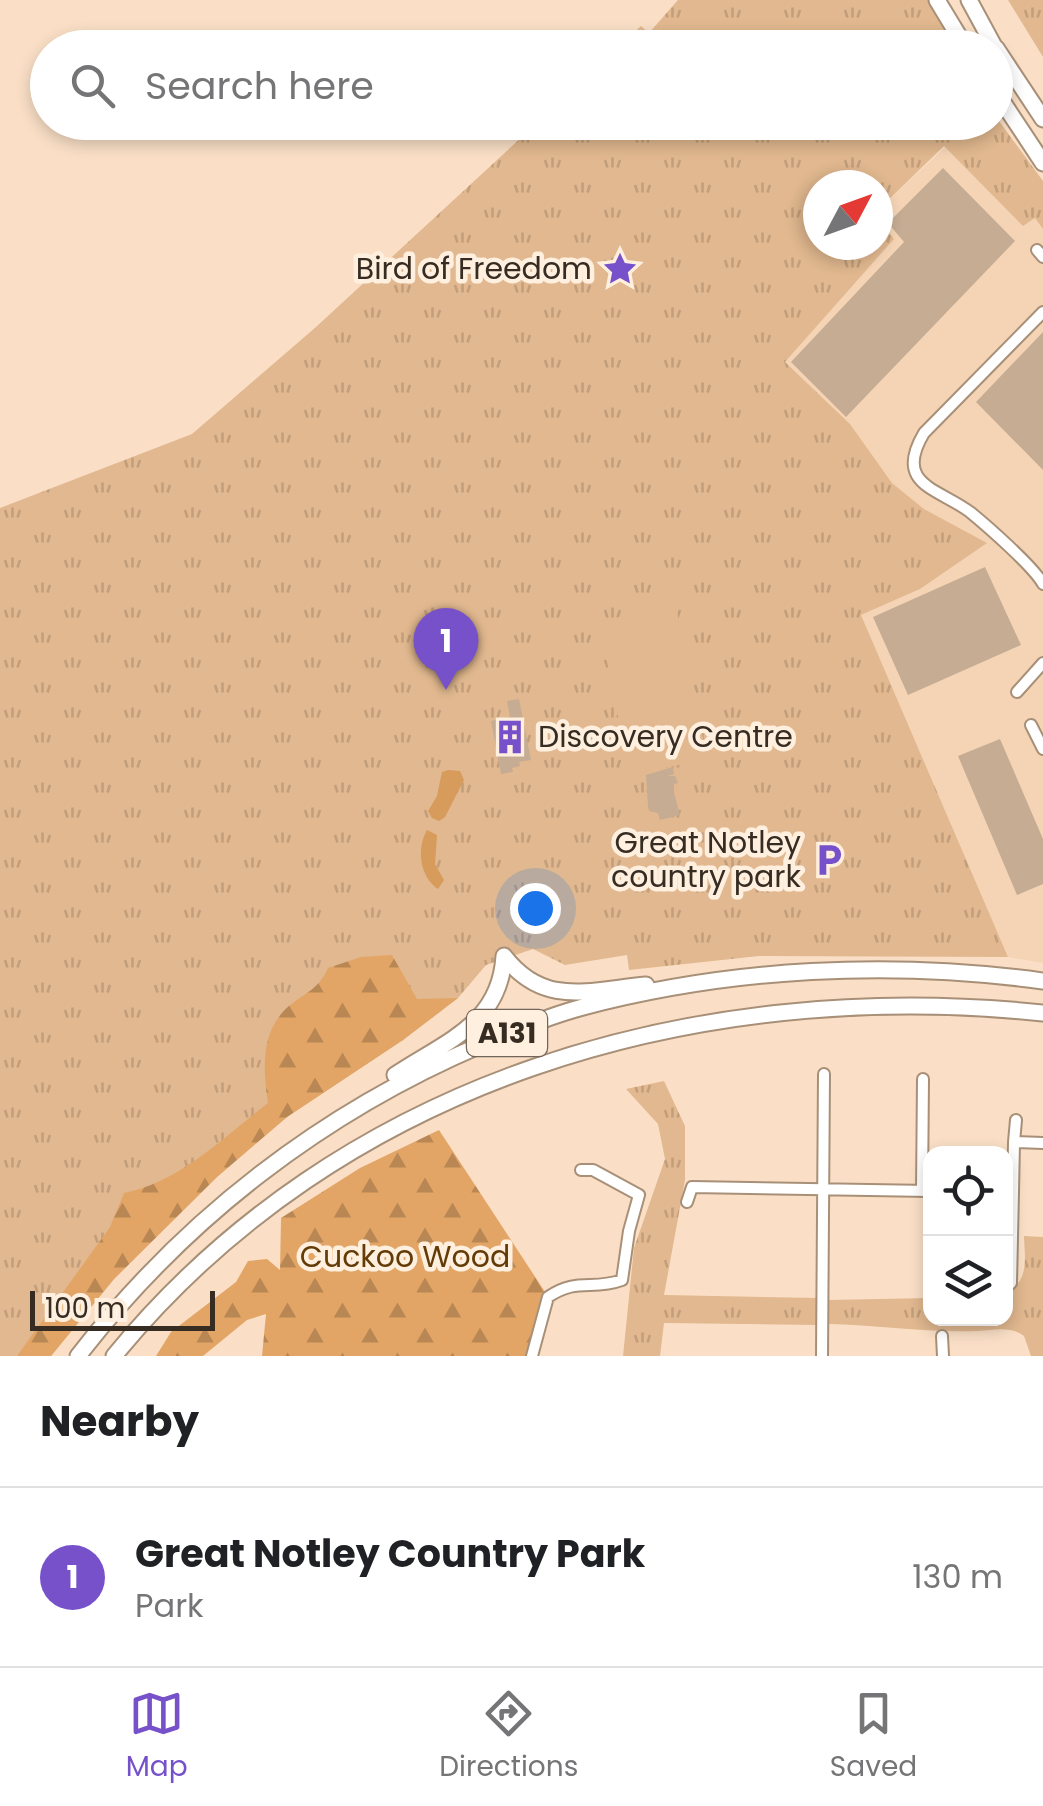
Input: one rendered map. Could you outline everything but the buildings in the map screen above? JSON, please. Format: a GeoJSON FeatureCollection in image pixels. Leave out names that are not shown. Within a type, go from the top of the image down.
{"type":"FeatureCollection","features":[{"type":"Feature","properties":{"kind":"highway"},"geometry":{"type":"LineString","coordinates":[[937,0],[955,30]]}},
{"type":"Feature","properties":{"kind":"highway"},"geometry":{"type":"LineString","coordinates":[[969,0],[985,30]]}},
{"type":"Feature","properties":{"kind":"highway"},"geometry":{"type":"LineString","coordinates":[[1013,75],[1043,119]]}},
{"type":"Feature","properties":{"kind":"highway"},"geometry":{"type":"LineString","coordinates":[[1013,117],[1043,162]]}},
{"type":"Feature","properties":{"kind":"highway"},"geometry":{"type":"LineString","coordinates":[[340,1117],[470,1026],[488,1009],[503,980],[504,956],[530,984],[563,994],[721,978]]}},
{"type":"Feature","properties":{"kind":"highway","name":"A131"},"geometry":{"type":"LineString","coordinates":[[78,1356],[145,1276],[246,1184],[340,1117],[402,1081],[513,1031],[581,1007],[721,978],[891,970],[1043,981]]}},
{"type":"Feature","properties":{"kind":"highway","name":"A131"},"geometry":{"type":"LineString","coordinates":[[114,1356],[142,1322],[232,1236],[300,1185],[390,1128],[469,1090],[542,1063],[646,1034],[814,1008],[930,1006],[1043,1013]]}},
{"type":"Feature","properties":{"kind":"street"},"geometry":{"type":"LineString","coordinates":[[1042,580],[972,514],[927,489],[916,473],[914,453],[924,433],[1043,312]]}},
{"type":"Feature","properties":{"kind":"street"},"geometry":{"type":"LineString","coordinates":[[1017,692],[1043,662]]}},
{"type":"Feature","properties":{"kind":"street"},"geometry":{"type":"LineString","coordinates":[[1032,725],[1043,748]]}},
{"type":"Feature","properties":{"kind":"street"},"geometry":{"type":"LineString","coordinates":[[822,1356],[824,1074]]}},
{"type":"Feature","properties":{"kind":"street"},"geometry":{"type":"LineString","coordinates":[[923,1079],[925,1146]]}},
{"type":"Feature","properties":{"kind":"street"},"geometry":{"type":"LineString","coordinates":[[1013,1152],[1016,1120]]}},
{"type":"Feature","properties":{"kind":"street"},"geometry":{"type":"LineString","coordinates":[[1014,1142],[1043,1143]]}},
{"type":"Feature","properties":{"kind":"street"},"geometry":{"type":"LineString","coordinates":[[532,1356],[548,1296],[566,1284],[607,1286],[622,1280],[628,1231],[639,1196],[593,1170],[582,1170]]}},
{"type":"Feature","properties":{"kind":"street"},"geometry":{"type":"LineString","coordinates":[[687,1202],[692,1187],[923,1191]]}},
{"type":"Feature","properties":{"kind":"street"},"geometry":{"type":"LineString","coordinates":[[942,1336],[943,1356]]}},
{"type":"Feature","properties":{"kind":"shaded area"},"geometry":{"type":"Polygon","coordinates":[[[953,140],[1010,140],[1043,182],[1043,963],[1008,957],[861,615],[920,589],[986,543],[924,509],[892,483],[850,424],[785,362],[875,260],[893,260],[893,196],[953,140]]]}},
{"type":"Feature","properties":{"kind":"shaded area"},"geometry":{"type":"Polygon","coordinates":[[[460,771],[464,780],[445,817],[439,821],[428,811],[437,796],[442,772],[460,771]]]}},
{"type":"Feature","properties":{"kind":"shaded area"},"geometry":{"type":"Polygon","coordinates":[[[427,830],[437,835],[435,864],[444,880],[438,889],[427,877],[422,862],[427,830]]]}},
{"type":"Feature","properties":{"kind":"green space"},"geometry":{"type":"Polygon","coordinates":[[[678,0],[930,0],[946,30],[652,30],[678,0]]]}},
{"type":"Feature","properties":{"kind":"green space"},"geometry":{"type":"Polygon","coordinates":[[[1008,0],[1043,0],[1043,57],[1008,0]]]}},
{"type":"Feature","properties":{"kind":"green space","name":"Great Notley country park"},"geometry":{"type":"Polygon","coordinates":[[[519,140],[1013,140],[1043,181],[1043,229],[1035,218],[1023,226],[944,146],[893,195],[893,170],[803,170],[803,260],[875,260],[785,362],[850,424],[892,483],[924,509],[987,543],[920,589],[861,615],[1008,957],[759,956],[629,970],[627,955],[565,965],[533,949],[486,965],[458,998],[403,1040],[287,1117],[217,1177],[114,1279],[51,1356],[0,1356],[0,508],[192,434],[316,327],[519,140]]]}},
{"type":"Feature","properties":{"kind":"green space"},"geometry":{"type":"Polygon","coordinates":[[[676,606],[698,717],[621,732],[599,621],[676,606]]]}},
{"type":"Feature","properties":{"kind":"green space"},"geometry":{"type":"Polygon","coordinates":[[[700,725],[708,759],[631,775],[624,741],[700,725]]]}},
{"type":"Feature","properties":{"kind":"green space"},"geometry":{"type":"Polygon","coordinates":[[[392,955],[417,999],[458,998],[403,1040],[287,1117],[217,1177],[114,1279],[51,1356],[17,1356],[110,1227],[124,1193],[183,1169],[268,1103],[268,1039],[289,1006],[316,986],[328,968],[361,957],[392,955]]]}},
{"type":"Feature","properties":{"kind":"green space"},"geometry":{"type":"Polygon","coordinates":[[[664,1081],[685,1126],[685,1180],[664,1295],[819,1298],[818,1325],[664,1323],[660,1356],[623,1356],[634,1248],[665,1159],[658,1124],[626,1089],[664,1081]]]}},
{"type":"Feature","properties":{"kind":"green space","name":"Cuckoo Wood"},"geometry":{"type":"Polygon","coordinates":[[[439,1130],[547,1295],[530,1356],[262,1356],[266,1314],[247,1320],[203,1356],[156,1356],[171,1332],[236,1282],[248,1261],[267,1259],[280,1270],[281,1218],[360,1168],[439,1130]]]}},
{"type":"Feature","properties":{"kind":"green space"},"geometry":{"type":"Polygon","coordinates":[[[1024,1236],[1043,1237],[1043,1356],[1031,1356],[1024,1336],[1008,1330],[940,1331],[828,1324],[828,1300],[923,1298],[923,1326],[1013,1326],[1013,1289],[1022,1276],[1024,1236]]]}},
{"type":"Feature","properties":{"kind":"place","name":"Bird of Freedom"},"geometry":{"type":"Point","coordinates":[620,269]}},
{"type":"Feature","properties":{"kind":"place","name":"Great Notley Country Park"},"geometry":{"type":"Point","coordinates":[446,690]}},
{"type":"Feature","properties":{"kind":"place","name":"Discovery Centre"},"geometry":{"type":"Point","coordinates":[510,737]}},
{"type":"Feature","properties":{"kind":"place","name":"Great Notley country park"},"geometry":{"type":"Point","coordinates":[829,860]}}]}
